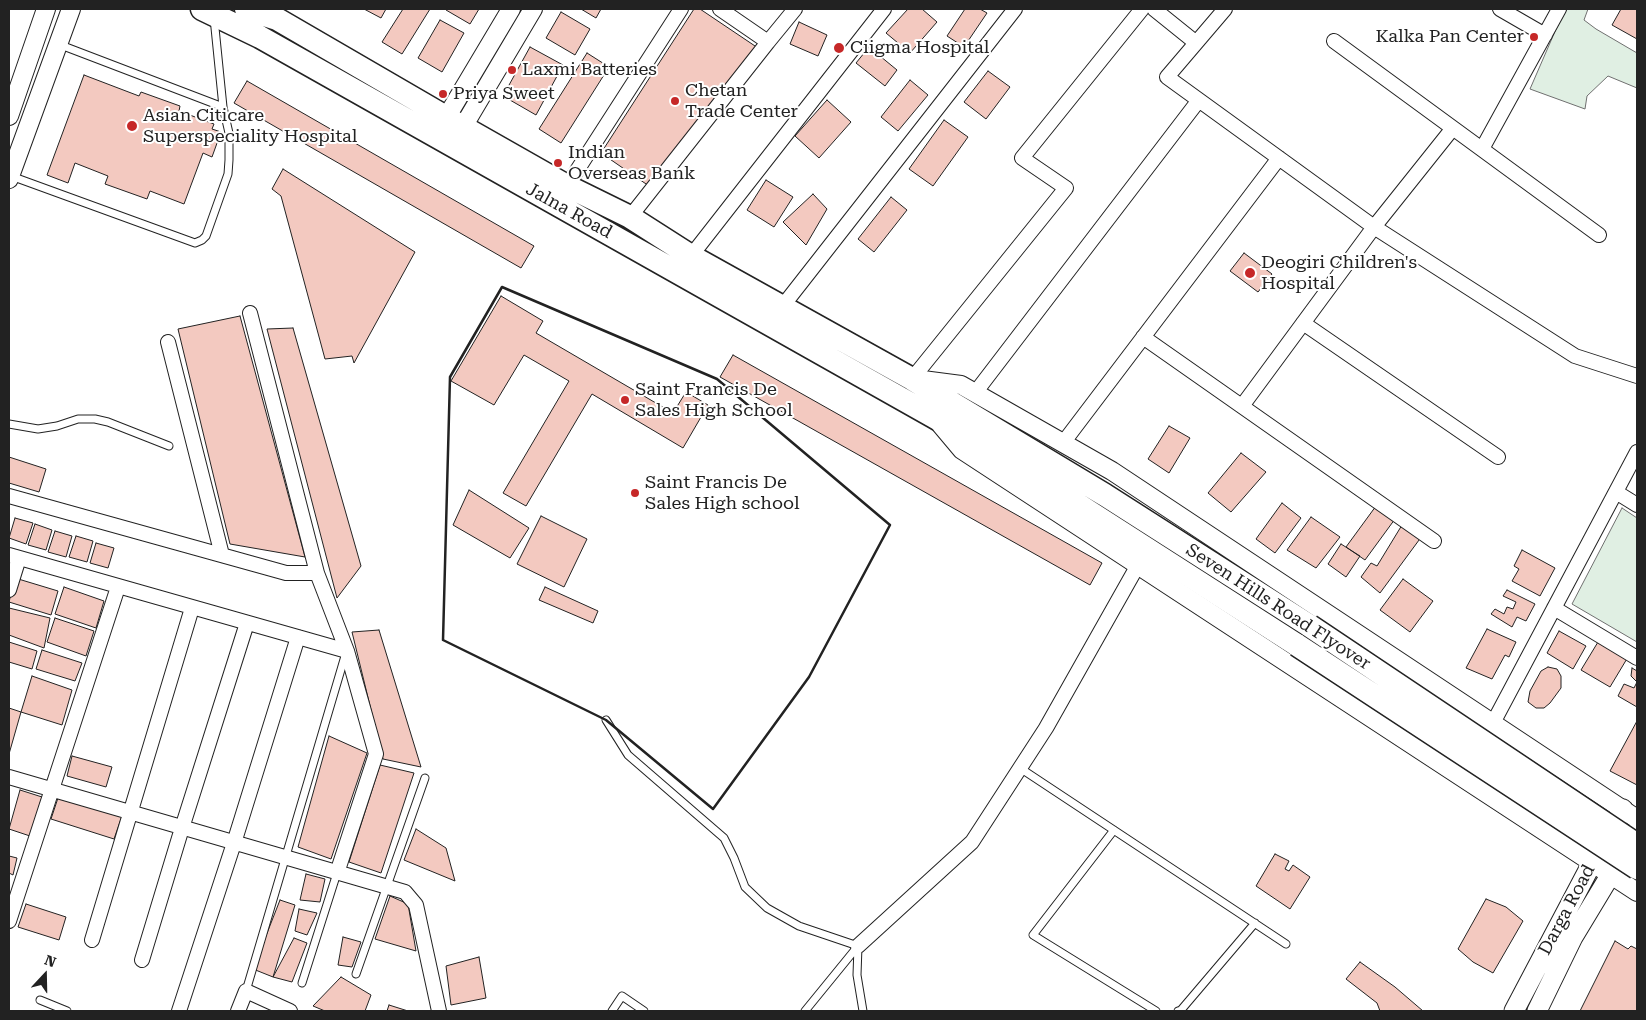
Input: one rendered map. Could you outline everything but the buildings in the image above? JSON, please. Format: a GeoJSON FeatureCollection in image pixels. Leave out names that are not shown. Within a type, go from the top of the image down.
{"type":"FeatureCollection","features":[{"type":"Feature","properties":{"kind":"highway","name":"Jalna Road"},"geometry":{"type":"LineString","coordinates":[[246,9],[277,19],[567,186],[630,217],[691,256],[912,379]]}},
{"type":"Feature","properties":{"kind":"highway","name":"Jalna Road"},"geometry":{"type":"LineString","coordinates":[[208,12],[260,37],[934,417]]}},
{"type":"Feature","properties":{"kind":"highway","name":"Seven Hills Road Flyover"},"geometry":{"type":"LineString","coordinates":[[912,379],[1105,495],[1302,621],[1637,845]]}},
{"type":"Feature","properties":{"kind":"highway","name":"Seven Hills Road Flyover"},"geometry":{"type":"LineString","coordinates":[[934,417],[1018,466],[1146,547],[1637,868]]}},
{"type":"Feature","properties":{"kind":"main road","name":"Darga Road"},"geometry":{"type":"LineString","coordinates":[[1514,1011],[1592,862],[1630,814]]}},
{"type":"Feature","properties":{"kind":"main road","name":"Darga Road"},"geometry":{"type":"LineString","coordinates":[[1537,1011],[1573,937],[1637,831]]}},
{"type":"Feature","properties":{"kind":"street"},"geometry":{"type":"LineString","coordinates":[[9,116],[46,9]]}},
{"type":"Feature","properties":{"kind":"street"},"geometry":{"type":"LineString","coordinates":[[9,177],[71,9]]}},
{"type":"Feature","properties":{"kind":"street"},"geometry":{"type":"LineString","coordinates":[[455,122],[511,9]]}},
{"type":"Feature","properties":{"kind":"street"},"geometry":{"type":"LineString","coordinates":[[455,122],[532,9]]}},
{"type":"Feature","properties":{"kind":"street"},"geometry":{"type":"LineString","coordinates":[[567,186],[681,9]]}},
{"type":"Feature","properties":{"kind":"street"},"geometry":{"type":"LineString","coordinates":[[720,9],[768,42]]}},
{"type":"Feature","properties":{"kind":"street"},"geometry":{"type":"LineString","coordinates":[[630,217],[795,9]]}},
{"type":"Feature","properties":{"kind":"street"},"geometry":{"type":"LineString","coordinates":[[691,256],[884,9]]}},
{"type":"Feature","properties":{"kind":"street"},"geometry":{"type":"LineString","coordinates":[[782,307],[1015,9]]}},
{"type":"Feature","properties":{"kind":"street"},"geometry":{"type":"LineString","coordinates":[[912,379],[1066,188],[1022,158],[1142,9]]}},
{"type":"Feature","properties":{"kind":"street"},"geometry":{"type":"LineString","coordinates":[[1154,9],[1195,42]]}},
{"type":"Feature","properties":{"kind":"street"},"geometry":{"type":"LineString","coordinates":[[1225,9],[1167,77],[1374,226],[1575,356],[1637,376]]}},
{"type":"Feature","properties":{"kind":"street"},"geometry":{"type":"LineString","coordinates":[[1500,9],[1545,35]]}},
{"type":"Feature","properties":{"kind":"street"},"geometry":{"type":"LineString","coordinates":[[1482,149],[1560,9]]}},
{"type":"Feature","properties":{"kind":"street"},"geometry":{"type":"LineString","coordinates":[[1334,41],[1599,235]]}},
{"type":"Feature","properties":{"kind":"street"},"geometry":{"type":"LineString","coordinates":[[975,393],[1199,100]]}},
{"type":"Feature","properties":{"kind":"street"},"geometry":{"type":"LineString","coordinates":[[1242,406],[1374,226],[1453,128]]}},
{"type":"Feature","properties":{"kind":"street"},"geometry":{"type":"LineString","coordinates":[[1063,443],[1279,158]]}},
{"type":"Feature","properties":{"kind":"street"},"geometry":{"type":"LineString","coordinates":[[250,313],[316,573],[347,651],[376,754],[337,873]]}},
{"type":"Feature","properties":{"kind":"street"},"geometry":{"type":"LineString","coordinates":[[1303,323],[1498,457]]}},
{"type":"Feature","properties":{"kind":"street"},"geometry":{"type":"LineString","coordinates":[[1143,337],[1434,541]]}},
{"type":"Feature","properties":{"kind":"street"},"geometry":{"type":"LineString","coordinates":[[168,342],[222,556]]}},
{"type":"Feature","properties":{"kind":"street"},"geometry":{"type":"LineString","coordinates":[[912,379],[962,385],[1112,471],[1630,814]]}},
{"type":"Feature","properties":{"kind":"street"},"geometry":{"type":"LineString","coordinates":[[934,417],[962,450],[1637,892]]}},
{"type":"Feature","properties":{"kind":"street"},"geometry":{"type":"LineString","coordinates":[[1493,723],[1637,452]]}},
{"type":"Feature","properties":{"kind":"street"},"geometry":{"type":"LineString","coordinates":[[1616,492],[1637,505]]}},
{"type":"Feature","properties":{"kind":"street"},"geometry":{"type":"LineString","coordinates":[[9,496],[286,573],[316,573]]}},
{"type":"Feature","properties":{"kind":"street"},"geometry":{"type":"LineString","coordinates":[[9,590],[14,556],[347,651]]}},
{"type":"Feature","properties":{"kind":"street"},"geometry":{"type":"LineString","coordinates":[[858,946],[972,842],[1046,728],[1138,566]]}},
{"type":"Feature","properties":{"kind":"street"},"geometry":{"type":"LineString","coordinates":[[9,921],[118,586]]}},
{"type":"Feature","properties":{"kind":"street"},"geometry":{"type":"LineString","coordinates":[[92,940],[192,608]]}},
{"type":"Feature","properties":{"kind":"street"},"geometry":{"type":"LineString","coordinates":[[1554,608],[1637,658]]}},
{"type":"Feature","properties":{"kind":"street"},"geometry":{"type":"LineString","coordinates":[[142,960],[247,623]]}},
{"type":"Feature","properties":{"kind":"street"},"geometry":{"type":"LineString","coordinates":[[180,1011],[298,637]]}},
{"type":"Feature","properties":{"kind":"street"},"geometry":{"type":"LineString","coordinates":[[9,777],[405,892],[416,905],[440,1011]]}},
{"type":"Feature","properties":{"kind":"street"},"geometry":{"type":"LineString","coordinates":[[238,1011],[246,991],[290,1011]]}},
{"type":"Feature","properties":{"kind":"lane"},"geometry":{"type":"LineString","coordinates":[[9,177],[195,242],[206,236],[228,174],[230,160],[228,133],[208,12]]}},
{"type":"Feature","properties":{"kind":"lane"},"geometry":{"type":"LineString","coordinates":[[57,44],[223,108]]}},
{"type":"Feature","properties":{"kind":"lane"},"geometry":{"type":"LineString","coordinates":[[9,424],[38,429],[57,426],[78,419],[95,419],[108,422],[169,446]]}},
{"type":"Feature","properties":{"kind":"lane"},"geometry":{"type":"LineString","coordinates":[[246,991],[347,651]]}},
{"type":"Feature","properties":{"kind":"lane"},"geometry":{"type":"LineString","coordinates":[[606,720],[628,755],[724,838],[746,887],[767,908],[799,926],[858,946]]}},
{"type":"Feature","properties":{"kind":"lane"},"geometry":{"type":"LineString","coordinates":[[1020,768],[1286,944]]}},
{"type":"Feature","properties":{"kind":"lane"},"geometry":{"type":"LineString","coordinates":[[356,974],[425,778]]}},
{"type":"Feature","properties":{"kind":"lane"},"geometry":{"type":"LineString","coordinates":[[1114,830],[1033,935],[1156,1011]]}},
{"type":"Feature","properties":{"kind":"lane"},"geometry":{"type":"LineString","coordinates":[[302,983],[337,873]]}},
{"type":"Feature","properties":{"kind":"lane"},"geometry":{"type":"LineString","coordinates":[[1178,1011],[1181,1010],[1255,923]]}},
{"type":"Feature","properties":{"kind":"lane"},"geometry":{"type":"LineString","coordinates":[[805,1011],[858,946]]}},
{"type":"Feature","properties":{"kind":"lane"},"geometry":{"type":"LineString","coordinates":[[858,946],[857,975],[863,1011]]}},
{"type":"Feature","properties":{"kind":"lane"},"geometry":{"type":"LineString","coordinates":[[612,1011],[622,996],[644,1011]]}},
{"type":"Feature","properties":{"kind":"lane"},"geometry":{"type":"LineString","coordinates":[[40,1000],[66,1011]]}},
{"type":"Feature","properties":{"kind":"green space"},"geometry":{"type":"Polygon","coordinates":[[[1568,9],[1588,9],[1584,20],[1637,53],[1637,88],[1608,76],[1587,96],[1585,109],[1530,89],[1563,13],[1568,9]]]}},
{"type":"Feature","properties":{"kind":"green space"},"geometry":{"type":"Polygon","coordinates":[[[1622,508],[1637,518],[1637,642],[1572,604],[1622,508]]]}},
{"type":"Feature","properties":{"kind":"wall"},"geometry":{"type":"LineString","coordinates":[[502,287],[717,379],[890,525],[809,677],[713,809],[606,720],[443,640],[450,377],[502,287]]}},
{"type":"Feature","properties":{"kind":"place","name":"Kalka Pan Center"},"geometry":{"type":"Point","coordinates":[1534,37]}},
{"type":"Feature","properties":{"kind":"place","name":"Ciigma Hospital"},"geometry":{"type":"Point","coordinates":[839,48]}},
{"type":"Feature","properties":{"kind":"place","name":"Laxmi Batteries"},"geometry":{"type":"Point","coordinates":[512,70]}},
{"type":"Feature","properties":{"kind":"place","name":"Priya Sweet"},"geometry":{"type":"Point","coordinates":[443,94]}},
{"type":"Feature","properties":{"kind":"place","name":"Chetan Trade Center"},"geometry":{"type":"Point","coordinates":[675,101]}},
{"type":"Feature","properties":{"kind":"place","name":"Asian Citicare Superspeciality Hospital"},"geometry":{"type":"Point","coordinates":[132,126]}},
{"type":"Feature","properties":{"kind":"place","name":"Indian Overseas Bank"},"geometry":{"type":"Point","coordinates":[558,163]}},
{"type":"Feature","properties":{"kind":"place","name":"Deogiri Children's Hospital"},"geometry":{"type":"Point","coordinates":[1250,273]}},
{"type":"Feature","properties":{"kind":"place","name":"Saint Francis De Sales High School"},"geometry":{"type":"Point","coordinates":[625,400]}},
{"type":"Feature","properties":{"kind":"place","name":"Saint Francis De Sales High school"},"geometry":{"type":"Point","coordinates":[635,493]}}]}
